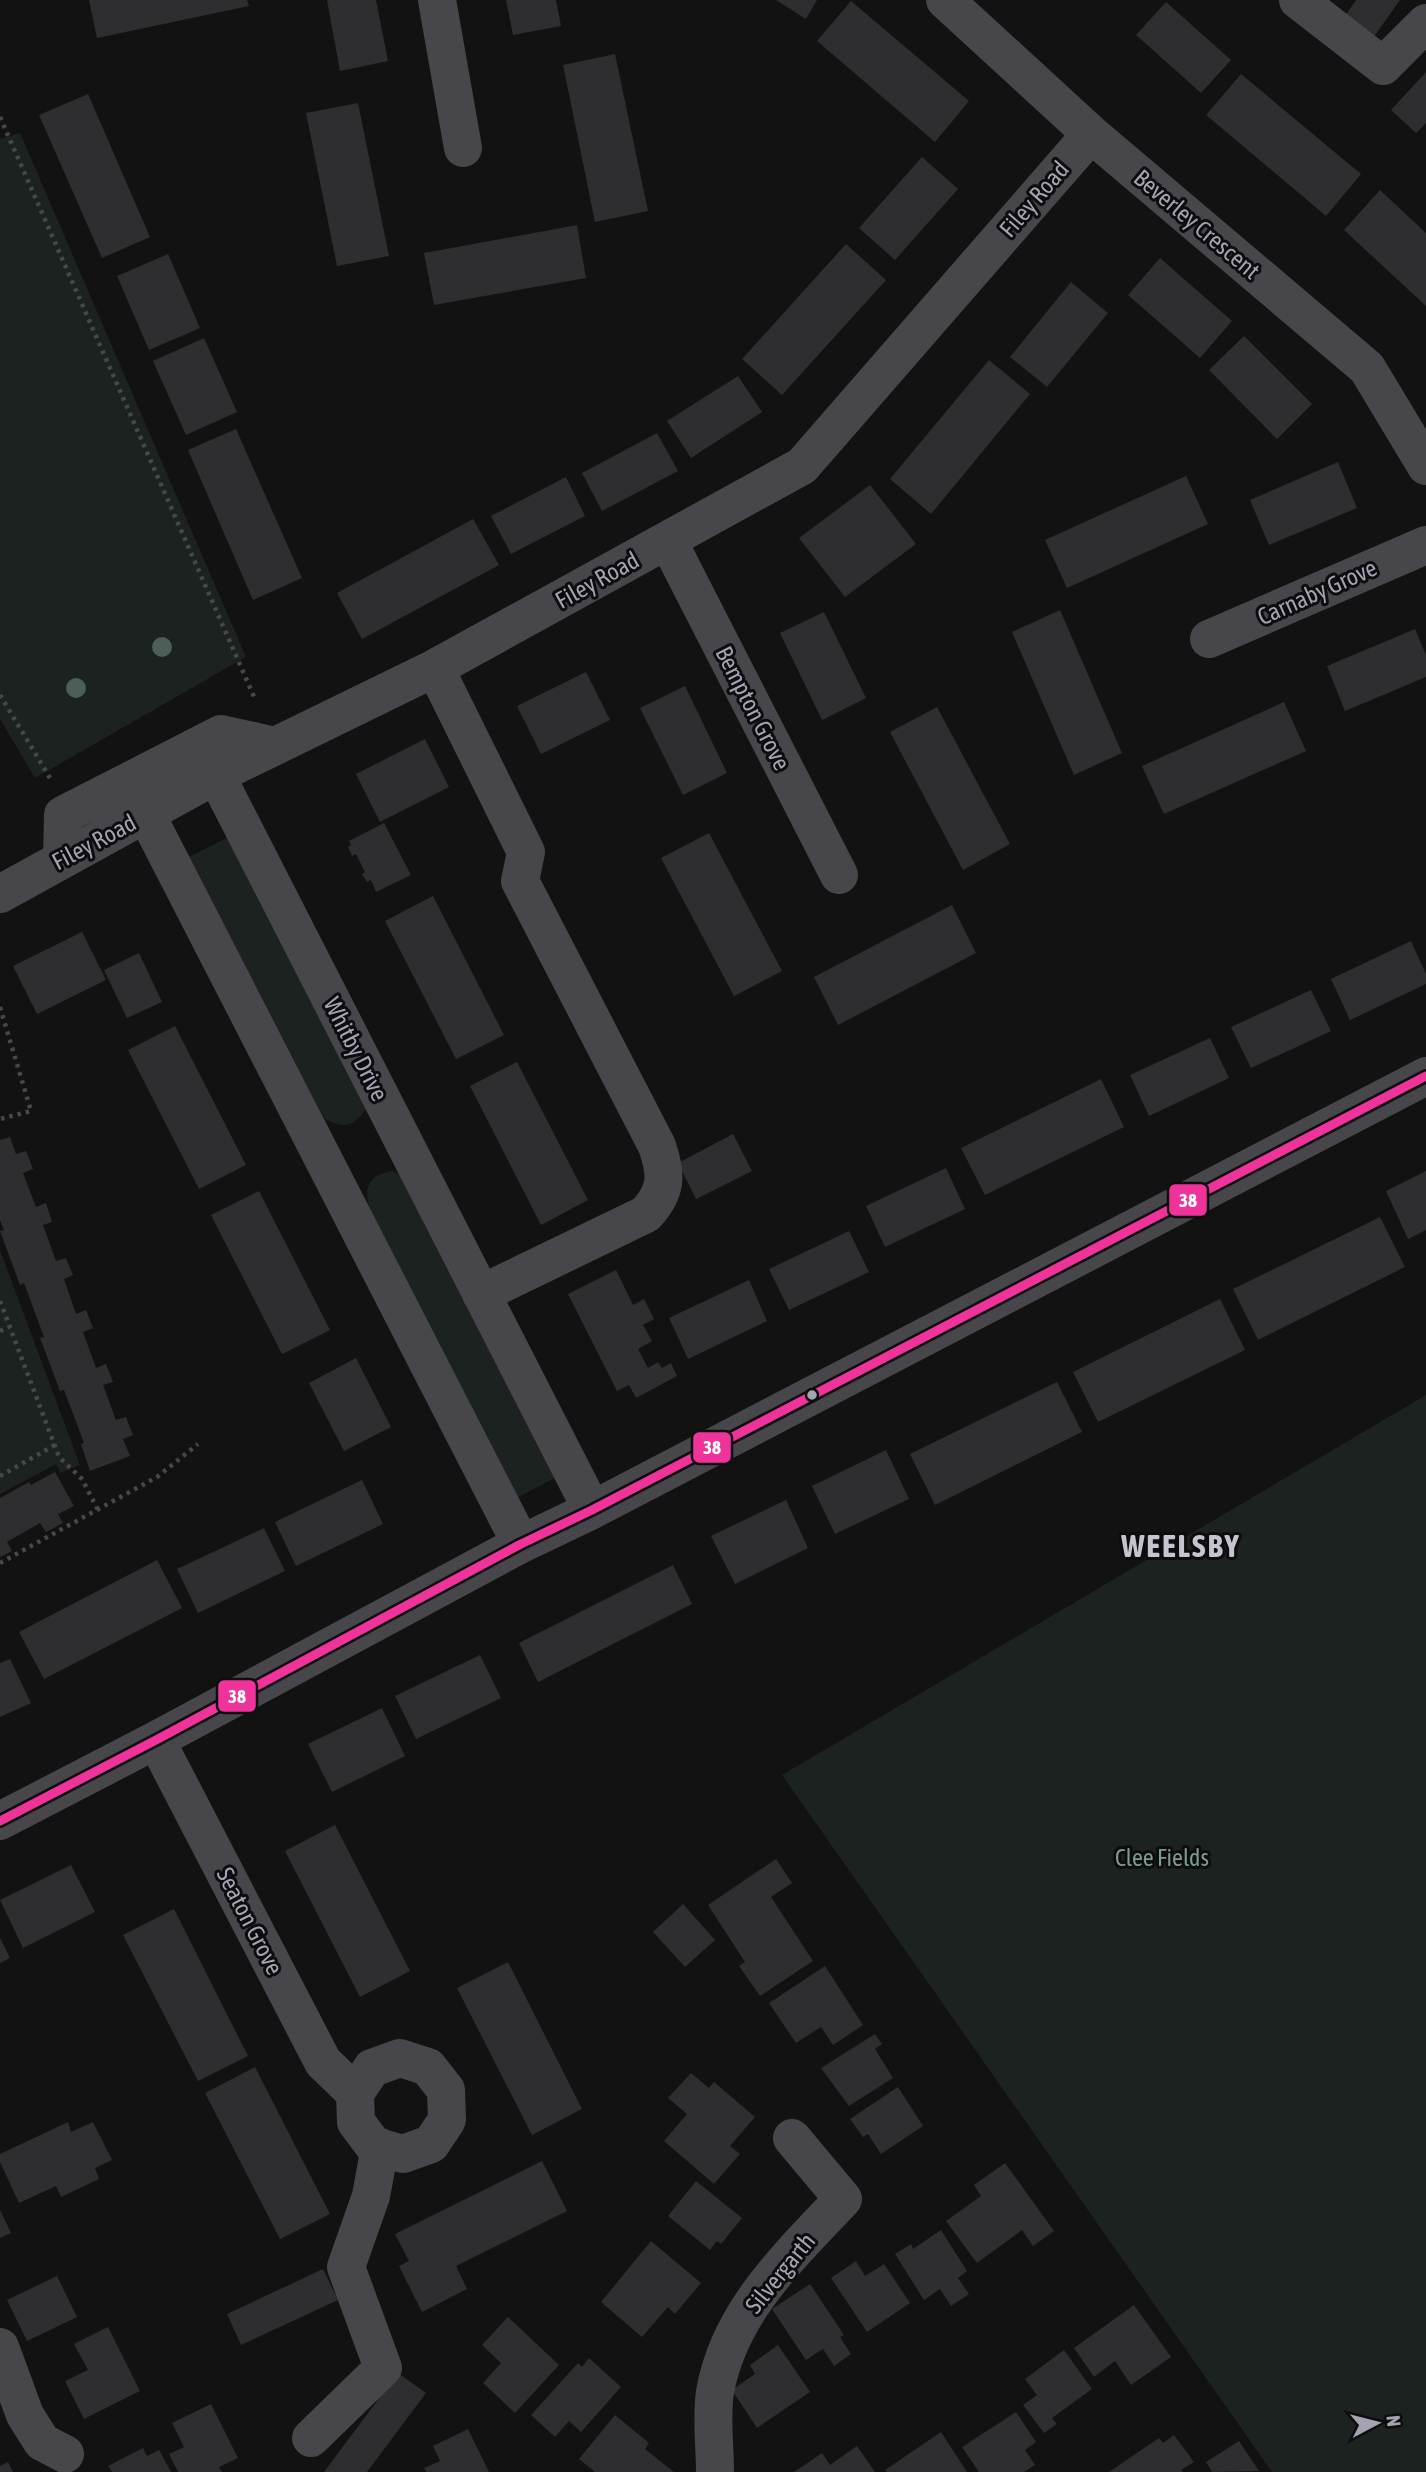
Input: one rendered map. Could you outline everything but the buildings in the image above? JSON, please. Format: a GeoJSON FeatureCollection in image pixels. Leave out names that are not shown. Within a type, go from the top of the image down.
{"type":"FeatureCollection","features":[{"type":"Feature","properties":{"kind":"street"},"geometry":{"type":"LineString","coordinates":[[437,0],[463,148]]}},
{"type":"Feature","properties":{"kind":"street","name":"Beverley Crescent"},"geometry":{"type":"LineString","coordinates":[[945,0],[1091,134],[1367,368],[1426,466]]}},
{"type":"Feature","properties":{"kind":"street"},"geometry":{"type":"LineString","coordinates":[[1298,0],[1383,66],[1426,23]]}},
{"type":"Feature","properties":{"kind":"street","name":"Filey Road"},"geometry":{"type":"LineString","coordinates":[[0,894],[216,775],[435,668],[802,466],[1091,134]]}},
{"type":"Feature","properties":{"kind":"street","name":"Bempton Grove"},"geometry":{"type":"LineString","coordinates":[[668,541],[839,875]]}},
{"type":"Feature","properties":{"kind":"street","name":"Carnaby Grove"},"geometry":{"type":"LineString","coordinates":[[1209,639],[1426,544]]}},
{"type":"Feature","properties":{"kind":"street"},"geometry":{"type":"LineString","coordinates":[[435,668],[526,852],[520,881],[657,1146],[663,1164],[664,1183],[657,1201],[646,1214],[481,1294]]}},
{"type":"Feature","properties":{"kind":"street"},"geometry":{"type":"LineString","coordinates":[[62,859],[64,815],[221,734],[283,742]]}},
{"type":"Feature","properties":{"kind":"street","name":"Whitby Drive"},"geometry":{"type":"LineString","coordinates":[[216,775],[592,1510]]}},
{"type":"Feature","properties":{"kind":"street"},"geometry":{"type":"LineString","coordinates":[[146,814],[521,1544]]}},
{"type":"Feature","properties":{"kind":"street"},"geometry":{"type":"LineString","coordinates":[[0,1821],[521,1544],[592,1510],[1426,1076]]}},
{"type":"Feature","properties":{"kind":"street","name":"Seaton Grove"},"geometry":{"type":"LineString","coordinates":[[156,1740],[323,2062],[355,2093]]}},
{"type":"Feature","properties":{"kind":"street"},"geometry":{"type":"LineString","coordinates":[[400,2058],[428,2067],[446,2090],[447,2120],[431,2144],[403,2154],[374,2146],[356,2122],[355,2093],[372,2068],[400,2058]]}},
{"type":"Feature","properties":{"kind":"street","name":"Silvergarth"},"geometry":{"type":"LineString","coordinates":[[715,2472],[715,2393],[729,2342],[759,2291],[843,2199],[792,2138]]}},
{"type":"Feature","properties":{"kind":"street"},"geometry":{"type":"LineString","coordinates":[[311,2438],[383,2368],[346,2267],[371,2196],[380,2147]]}},
{"type":"Feature","properties":{"kind":"street"},"geometry":{"type":"LineString","coordinates":[[0,2347],[13,2424],[65,2454]]}},
{"type":"Feature","properties":{"kind":"path"},"geometry":{"type":"LineString","coordinates":[[0,117],[251,692],[283,742]]}},
{"type":"Feature","properties":{"kind":"path"},"geometry":{"type":"LineString","coordinates":[[0,695],[47,772],[64,815]]}},
{"type":"Feature","properties":{"kind":"path"},"geometry":{"type":"LineString","coordinates":[[0,1007],[31,1111],[0,1119]]}},
{"type":"Feature","properties":{"kind":"path"},"geometry":{"type":"LineString","coordinates":[[0,1301],[59,1457],[82,1479],[97,1510]]}},
{"type":"Feature","properties":{"kind":"path"},"geometry":{"type":"LineString","coordinates":[[0,1331],[9,1327]]}},
{"type":"Feature","properties":{"kind":"path"},"geometry":{"type":"LineString","coordinates":[[0,1563],[157,1477],[198,1444]]}},
{"type":"Feature","properties":{"kind":"path"},"geometry":{"type":"LineString","coordinates":[[0,1476],[55,1445]]}},
{"type":"Feature","properties":{"kind":"green space"},"geometry":{"type":"Polygon","coordinates":[[[20,133],[246,657],[35,778],[0,719],[0,139],[20,133]]]}},
{"type":"Feature","properties":{"kind":"green space"},"geometry":{"type":"Polygon","coordinates":[[[233,835],[367,1107],[353,1122],[343,1125],[324,1118],[189,857],[233,835]]]}},
{"type":"Feature","properties":{"kind":"green space"},"geometry":{"type":"Polygon","coordinates":[[[392,1171],[404,1176],[559,1476],[518,1497],[370,1209],[367,1194],[370,1183],[378,1176],[392,1171]]]}},
{"type":"Feature","properties":{"kind":"green space"},"geometry":{"type":"Polygon","coordinates":[[[0,1250],[80,1465],[60,1473],[56,1464],[0,1494],[0,1250]]]}},
{"type":"Feature","properties":{"kind":"green space","name":"Clee Fields"},"geometry":{"type":"Polygon","coordinates":[[[1426,1395],[1426,2472],[1272,2472],[782,1775],[1426,1395]]]}},
{"type":"Feature","properties":{"kind":"transit line","name":"38"},"geometry":{"type":"LineString","coordinates":[[0,1821],[521,1544],[592,1510],[1426,1076]]}},
{"type":"Feature","properties":{"kind":"district","name":"WEELSBY"},"geometry":{"type":"Point","coordinates":[1181,1545]}}]}
